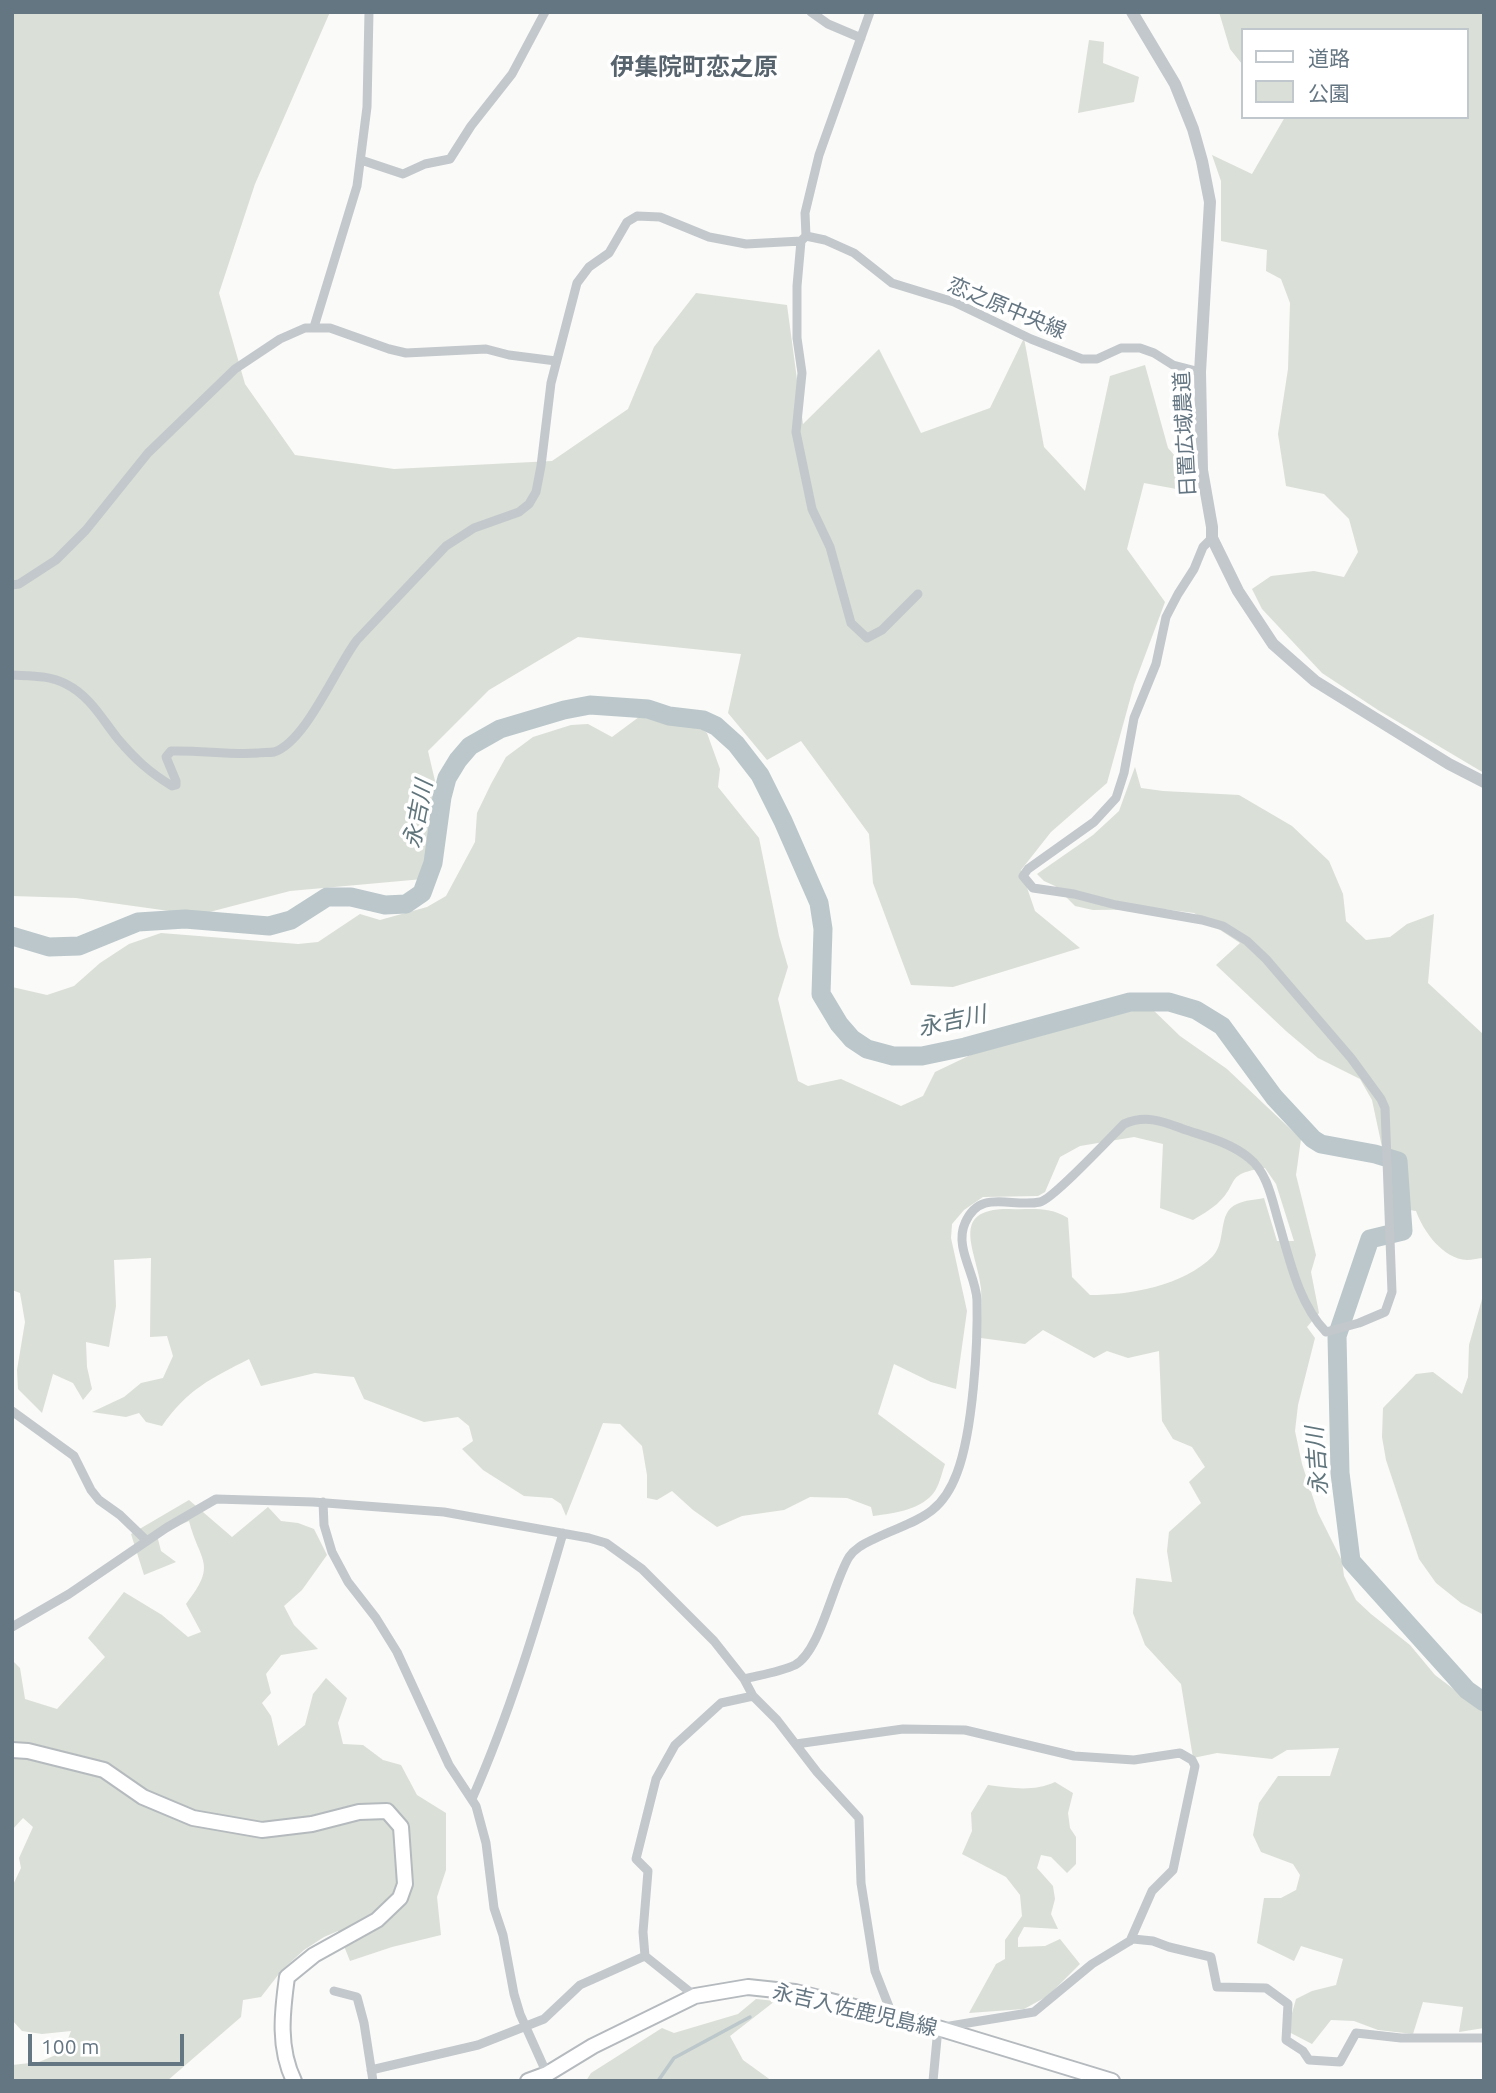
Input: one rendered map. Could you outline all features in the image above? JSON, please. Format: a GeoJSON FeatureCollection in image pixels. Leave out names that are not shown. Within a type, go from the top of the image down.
{"type":"FeatureCollection","features":[{"type":"Feature","properties":{"kind":"main road"},"geometry":{"type":"LineString","coordinates":[[12,1750],[28,1751],[104,1770],[143,1797],[193,1818],[262,1830],[312,1824],[359,1812],[387,1811],[401,1827],[405,1884],[400,1898],[377,1920],[314,1955],[287,1978],[281,2019],[286,2063],[294,2081]]}},
{"type":"Feature","properties":{"kind":"main road","name":"永吉入佐鹿児島線"},"geometry":{"type":"LineString","coordinates":[[528,2081],[547,2074],[593,2046],[695,1996],[748,1987],[795,1992],[938,2028],[1112,2081]]}},
{"type":"Feature","properties":{"kind":"street"},"geometry":{"type":"LineString","coordinates":[[314,327],[357,186],[367,107],[369,12]]}},
{"type":"Feature","properties":{"kind":"street"},"geometry":{"type":"LineString","coordinates":[[361,160],[403,174],[425,164],[450,159],[471,126],[512,74],[545,12]]}},
{"type":"Feature","properties":{"kind":"street"},"geometry":{"type":"LineString","coordinates":[[811,12],[828,24],[861,38]]}},
{"type":"Feature","properties":{"kind":"street"},"geometry":{"type":"LineString","coordinates":[[870,12],[819,155],[805,213],[797,286],[797,338],[802,373],[796,432],[812,509],[830,547],[851,623],[867,638],[882,630],[918,594]]}},
{"type":"Feature","properties":{"kind":"street","name":"日置広域農道"},"geometry":{"type":"LineString","coordinates":[[1132,12],[1175,84],[1193,129],[1210,202],[1200,372],[1202,470],[1212,538],[1238,591],[1273,644],[1315,681],[1449,764],[1484,782]]}},
{"type":"Feature","properties":{"kind":"street"},"geometry":{"type":"LineString","coordinates":[[12,675],[43,676],[65,683],[86,697],[142,765],[172,786],[176,785],[177,781],[166,757],[171,751],[233,754],[275,752],[293,739],[304,726],[357,640],[446,546],[474,528],[519,512],[529,504],[536,492],[547,405],[577,283],[589,267],[609,253],[627,222],[637,216],[660,217],[709,237],[746,244],[803,239]]}},
{"type":"Feature","properties":{"kind":"street","name":"恋之原中央線"},"geometry":{"type":"LineString","coordinates":[[803,239],[825,240],[854,253],[892,283],[954,302],[1031,339],[1082,359],[1097,359],[1121,348],[1140,348],[1174,365],[1200,372]]}},
{"type":"Feature","properties":{"kind":"street"},"geometry":{"type":"LineString","coordinates":[[12,585],[19,584],[56,560],[86,530],[148,453],[235,369],[280,340],[305,328],[330,328],[406,353],[486,348],[509,355],[556,361]]}},
{"type":"Feature","properties":{"kind":"street"},"geometry":{"type":"LineString","coordinates":[[744,1679],[794,1665],[804,1658],[817,1634],[844,1565],[852,1553],[863,1544],[931,1513],[945,1496],[957,1472],[972,1397],[977,1298],[963,1250],[962,1230],[965,1220],[974,1209],[987,1201],[1041,1202],[1060,1188],[1124,1124],[1136,1119],[1152,1118],[1213,1139],[1252,1160],[1269,1189],[1296,1279],[1315,1320],[1326,1332],[1385,1312],[1392,1292],[1385,1108],[1351,1058],[1266,958],[1247,941],[1223,926],[1202,919],[1033,888],[1023,876],[1028,869],[1094,822],[1116,798],[1124,773],[1134,718],[1156,664],[1166,617],[1194,569],[1203,547],[1212,538]]}},
{"type":"Feature","properties":{"kind":"street"},"geometry":{"type":"LineString","coordinates":[[12,1411],[74,1456],[99,1500],[120,1515],[147,1541]]}},
{"type":"Feature","properties":{"kind":"street"},"geometry":{"type":"LineString","coordinates":[[12,1627],[69,1594],[147,1541],[216,1499],[444,1512],[606,1543],[642,1569],[714,1641],[744,1679],[752,1696],[777,1720],[817,1772],[859,1818],[861,1883],[875,1971],[893,2017]]}},
{"type":"Feature","properties":{"kind":"street"},"geometry":{"type":"LineString","coordinates":[[323,1503],[324,1525],[332,1552],[348,1581],[397,1652],[449,1765],[476,1806],[495,1908],[503,1935],[508,1974],[526,2027],[547,2074]]}},
{"type":"Feature","properties":{"kind":"street"},"geometry":{"type":"LineString","coordinates":[[472,1799],[500,1734],[537,1624],[563,1533]]}},
{"type":"Feature","properties":{"kind":"street"},"geometry":{"type":"LineString","coordinates":[[695,1996],[645,1956],[643,1932],[648,1871],[636,1858],[656,1779],[675,1745],[721,1703],[752,1696]]}},
{"type":"Feature","properties":{"kind":"street"},"geometry":{"type":"LineString","coordinates":[[796,1744],[903,1729],[965,1730],[1074,1756],[1134,1760],[1180,1753],[1192,1760],[1195,1766],[1173,1870],[1152,1891],[1130,1941]]}},
{"type":"Feature","properties":{"kind":"street"},"geometry":{"type":"LineString","coordinates":[[933,2081],[938,2028],[1034,2012],[1092,1964],[1133,1939],[1153,1941],[1211,1957],[1217,1987],[1266,1988],[1288,2004],[1286,2040],[1303,2051],[1309,2060],[1340,2062],[1356,2034],[1401,2038],[1484,2038]]}},
{"type":"Feature","properties":{"kind":"street"},"geometry":{"type":"LineString","coordinates":[[371,2070],[478,2045],[544,2020],[580,1985],[645,1956]]}},
{"type":"Feature","properties":{"kind":"street"},"geometry":{"type":"LineString","coordinates":[[334,1992],[357,1997],[373,2081]]}},
{"type":"Feature","properties":{"kind":"green space"},"geometry":{"type":"Polygon","coordinates":[[[12,12],[330,12],[255,184],[219,293],[245,384],[295,455],[394,469],[552,461],[628,409],[654,347],[696,293],[787,305],[803,424],[879,349],[921,433],[990,408],[1024,338],[1044,447],[1085,491],[1110,376],[1145,365],[1168,448],[1209,495],[1144,483],[1127,549],[1165,602],[1134,685],[1107,783],[1051,832],[1021,870],[1035,911],[1080,948],[953,987],[911,985],[873,883],[869,834],[801,741],[767,760],[728,713],[741,654],[578,637],[489,690],[428,751],[446,828],[423,879],[290,891],[198,915],[76,898],[12,896],[12,12]]]}},
{"type":"Feature","properties":{"kind":"green space"},"geometry":{"type":"Polygon","coordinates":[[[1219,12],[1484,12],[1484,773],[1322,673],[1262,609],[1252,589],[1271,576],[1314,571],[1344,577],[1358,552],[1349,519],[1324,494],[1286,486],[1278,434],[1288,369],[1290,303],[1281,279],[1266,271],[1267,250],[1221,241],[1221,181],[1212,155],[1252,174],[1284,119],[1468,119],[1468,28],[1240,28],[1240,62],[1230,49],[1219,12]]]}},
{"type":"Feature","properties":{"kind":"green space"},"geometry":{"type":"Polygon","coordinates":[[[1089,40],[1104,42],[1103,63],[1139,77],[1134,102],[1078,113],[1089,40]]]}},
{"type":"Feature","properties":{"kind":"green space"},"geometry":{"type":"Polygon","coordinates":[[[643,714],[696,725],[707,733],[720,769],[718,787],[759,838],[788,967],[778,999],[798,1081],[808,1086],[841,1079],[901,1106],[923,1096],[935,1072],[981,1050],[1042,1030],[1131,1007],[1149,1006],[1180,1036],[1227,1069],[1301,1139],[1296,1175],[1316,1255],[1311,1272],[1319,1313],[1307,1327],[1315,1338],[1298,1405],[1295,1431],[1302,1464],[1318,1513],[1342,1561],[1344,1576],[1356,1600],[1410,1645],[1435,1675],[1484,1712],[1484,2028],[1459,2032],[1463,2007],[1423,2002],[1413,2034],[1378,2030],[1354,2021],[1331,2020],[1312,2044],[1287,2031],[1296,1999],[1312,1991],[1336,1985],[1343,1959],[1301,1946],[1294,1961],[1257,1943],[1264,1898],[1281,1898],[1296,1890],[1300,1875],[1293,1864],[1261,1852],[1253,1835],[1259,1803],[1278,1776],[1330,1776],[1339,1748],[1287,1750],[1272,1759],[1217,1753],[1193,1758],[1181,1684],[1145,1645],[1133,1613],[1136,1578],[1172,1582],[1167,1551],[1169,1532],[1201,1503],[1189,1482],[1205,1467],[1192,1447],[1173,1439],[1162,1421],[1159,1351],[1128,1358],[1107,1351],[1094,1358],[1043,1330],[1025,1344],[981,1338],[981,1288],[970,1234],[972,1224],[978,1216],[991,1211],[1010,1209],[1040,1209],[1061,1214],[1068,1218],[1072,1277],[1090,1295],[1139,1291],[1187,1275],[1213,1256],[1220,1243],[1227,1213],[1240,1203],[1264,1198],[1277,1241],[1294,1241],[1276,1184],[1265,1168],[1238,1176],[1217,1204],[1193,1220],[1160,1208],[1163,1144],[1134,1137],[1080,1146],[1060,1157],[1045,1192],[1038,1196],[983,1197],[964,1210],[952,1224],[951,1238],[967,1311],[956,1389],[931,1382],[894,1364],[878,1414],[945,1464],[937,1488],[930,1497],[907,1510],[890,1514],[873,1516],[871,1507],[847,1498],[810,1497],[784,1510],[742,1516],[717,1527],[672,1491],[657,1500],[647,1498],[647,1475],[642,1446],[620,1424],[603,1423],[566,1516],[561,1504],[552,1498],[524,1496],[483,1470],[462,1449],[473,1441],[469,1426],[458,1417],[424,1422],[364,1399],[354,1377],[315,1373],[261,1386],[249,1359],[201,1386],[181,1403],[162,1426],[146,1422],[139,1413],[126,1417],[92,1412],[124,1397],[141,1383],[163,1378],[173,1356],[167,1336],[150,1337],[151,1258],[114,1260],[116,1306],[109,1347],[86,1342],[87,1367],[92,1389],[83,1400],[73,1383],[53,1374],[42,1413],[18,1389],[17,1370],[25,1322],[20,1293],[12,1290],[12,987],[47,995],[74,986],[100,963],[129,944],[161,933],[298,944],[318,942],[360,914],[380,920],[427,907],[446,896],[475,842],[477,813],[506,757],[533,737],[571,725],[588,724],[612,737],[643,714]]]}},
{"type":"Feature","properties":{"kind":"green space"},"geometry":{"type":"Polygon","coordinates":[[[1135,767],[1141,788],[1239,795],[1292,826],[1329,861],[1343,894],[1346,921],[1366,940],[1390,937],[1407,924],[1434,914],[1428,983],[1484,1035],[1484,1258],[1467,1260],[1450,1255],[1435,1243],[1416,1211],[1395,1208],[1372,1100],[1360,1079],[1318,1058],[1216,965],[1240,943],[1194,913],[1163,909],[1093,910],[1075,906],[1055,886],[1037,874],[1093,835],[1119,811],[1135,767]]]}},
{"type":"Feature","properties":{"kind":"green space"},"geometry":{"type":"Polygon","coordinates":[[[1484,1292],[1484,1615],[1461,1603],[1436,1583],[1419,1559],[1386,1460],[1382,1437],[1383,1408],[1416,1374],[1433,1372],[1462,1394],[1468,1377],[1469,1345],[1484,1292]]]}},
{"type":"Feature","properties":{"kind":"green space"},"geometry":{"type":"Polygon","coordinates":[[[189,1500],[232,1537],[268,1507],[281,1521],[314,1529],[327,1555],[302,1590],[284,1606],[294,1625],[318,1649],[281,1655],[266,1674],[271,1693],[262,1703],[271,1716],[278,1746],[305,1725],[313,1694],[326,1678],[347,1698],[338,1723],[343,1744],[363,1745],[383,1760],[401,1765],[417,1795],[446,1813],[446,1870],[437,1897],[441,1935],[350,1961],[338,1931],[324,1937],[304,1950],[282,1970],[261,1997],[243,2000],[241,2017],[167,2081],[12,2081],[12,2065],[39,2062],[63,2052],[71,2031],[42,2034],[22,2031],[12,2020],[12,1887],[21,1868],[19,1858],[33,1827],[23,1818],[12,1830],[12,1660],[20,1668],[25,1699],[57,1709],[105,1657],[88,1638],[124,1592],[162,1615],[188,1637],[201,1632],[186,1604],[202,1580],[204,1571],[204,1563],[189,1521],[157,1535],[161,1551],[176,1562],[144,1575],[131,1534],[189,1500]]]}},
{"type":"Feature","properties":{"kind":"green space"},"geometry":{"type":"Polygon","coordinates":[[[1055,1782],[1073,1793],[1068,1813],[1070,1828],[1076,1837],[1076,1864],[1067,1873],[1051,1857],[1041,1855],[1037,1868],[1053,1886],[1055,1899],[1051,1914],[1058,1929],[1024,1927],[1018,1938],[1018,1947],[1045,1946],[1060,1939],[1080,1964],[1048,1996],[1024,2009],[969,2013],[996,1964],[1005,1959],[1005,1940],[1022,1916],[1020,1895],[1006,1877],[962,1854],[972,1831],[971,1813],[988,1785],[1030,1788],[1055,1782]]]}},
{"type":"Feature","properties":{"kind":"green space"},"geometry":{"type":"Polygon","coordinates":[[[756,1999],[775,2001],[730,2036],[743,2060],[772,2081],[586,2081],[591,2073],[662,2028],[674,2033],[738,2014],[756,1999]]]}},
{"type":"Feature","properties":{"kind":"waterway","name":"永吉川"},"geometry":{"type":"LineString","coordinates":[[12,936],[49,947],[79,946],[138,922],[185,919],[269,926],[291,920],[327,897],[351,897],[385,905],[406,904],[422,893],[433,863],[447,778],[470,746],[500,729],[590,705],[648,709],[669,716],[703,720],[716,726],[736,744],[760,775],[783,821],[819,903],[823,929],[821,994],[839,1024],[852,1039],[867,1049],[893,1056],[922,1056],[1130,1002],[1169,1002],[1196,1010],[1222,1026],[1274,1097],[1313,1139],[1321,1144],[1398,1161],[1403,1231],[1370,1239],[1337,1336],[1340,1473],[1351,1561],[1467,1690],[1484,1702]]}},
{"type":"Feature","properties":{"kind":"waterway"},"geometry":{"type":"LineString","coordinates":[[658,2081],[674,2058],[750,2017]]}},
{"type":"Feature","properties":{"kind":"district","name":"伊集院町恋之原"},"geometry":{"type":"Point","coordinates":[694,67]}}]}
